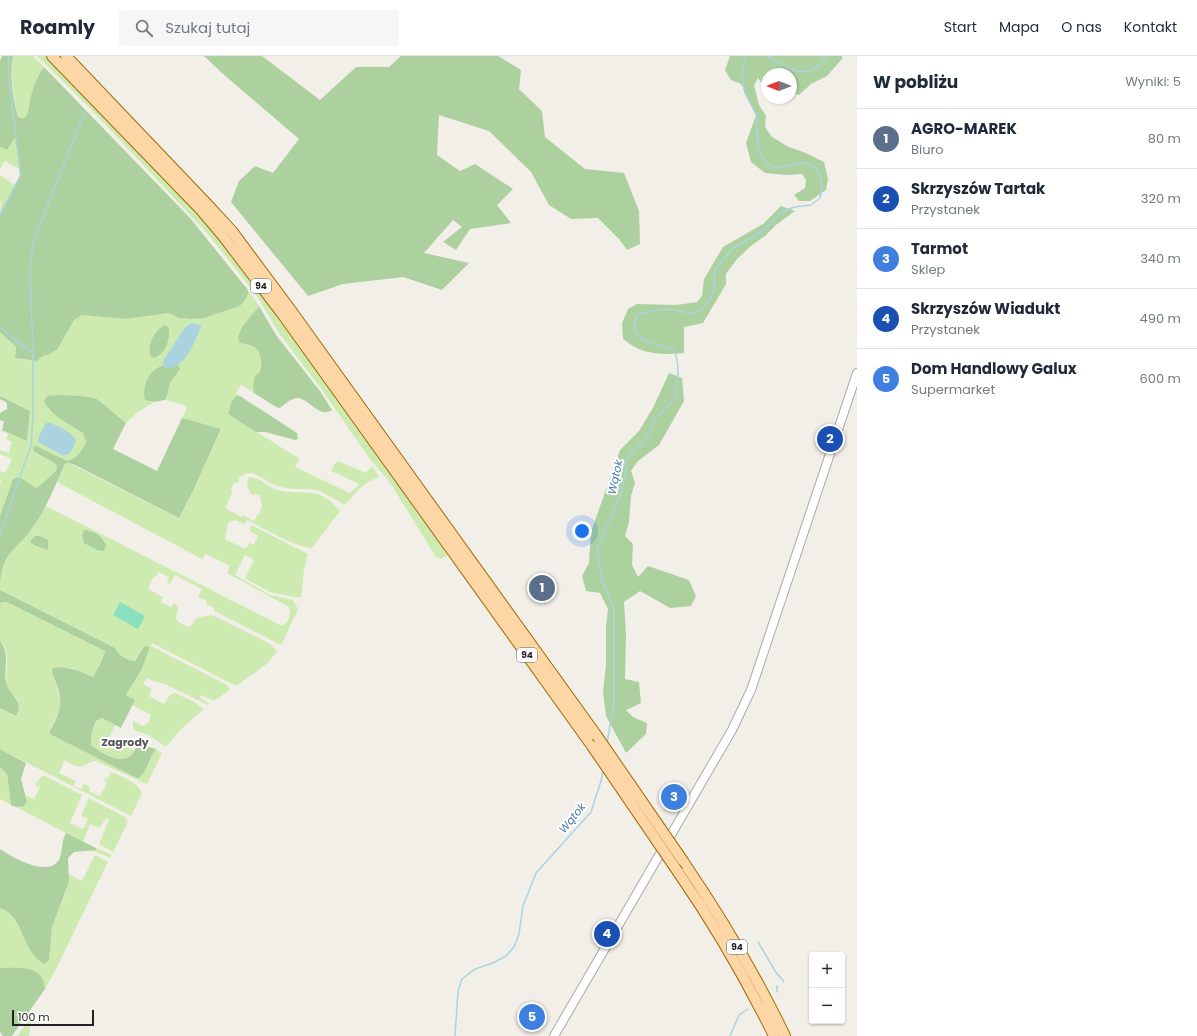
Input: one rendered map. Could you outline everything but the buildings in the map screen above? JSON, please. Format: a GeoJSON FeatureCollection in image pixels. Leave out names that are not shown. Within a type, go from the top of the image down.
{"type":"FeatureCollection","features":[{"type":"Feature","properties":{"kind":"main road","name":"94"},"geometry":{"type":"LineString","coordinates":[[52,56],[201,210],[223,236],[278,309],[443,537],[466,562],[597,736],[711,902],[773,1010],[786,1036]]}},
{"type":"Feature","properties":{"kind":"main road","name":"94"},"geometry":{"type":"LineString","coordinates":[[66,56],[232,231],[454,535],[466,562],[703,909],[738,966],[774,1036]]}},
{"type":"Feature","properties":{"kind":"street"},"geometry":{"type":"LineString","coordinates":[[554,1036],[732,730],[751,690],[857,373]]}},
{"type":"Feature","properties":{"kind":"green space"},"geometry":{"type":"Polygon","coordinates":[[[2,56],[13,56],[11,71],[12,86],[18,117],[25,118],[35,84],[44,67],[190,218],[248,290],[246,299],[240,306],[204,318],[191,319],[179,318],[169,313],[126,319],[82,315],[74,320],[57,350],[43,356],[37,361],[15,358],[16,347],[0,332],[0,213],[20,175],[15,137],[7,150],[0,147],[0,61],[2,56]]]}},
{"type":"Feature","properties":{"kind":"green space"},"geometry":{"type":"Polygon","coordinates":[[[13,56],[33,56],[44,67],[35,84],[25,118],[18,117],[15,102],[12,86],[13,56]]]}},
{"type":"Feature","properties":{"kind":"green space"},"geometry":{"type":"Polygon","coordinates":[[[37,56],[45,56],[194,210],[221,242],[254,284],[448,555],[441,559],[436,557],[391,484],[369,458],[322,390],[278,332],[258,298],[206,232],[87,105],[37,56]]]}},
{"type":"Feature","properties":{"kind":"green space"},"geometry":{"type":"Polygon","coordinates":[[[204,56],[262,56],[320,100],[356,67],[389,67],[401,56],[498,56],[521,70],[519,89],[542,111],[545,137],[585,169],[624,173],[639,211],[640,244],[627,250],[619,239],[598,218],[571,219],[549,205],[531,172],[489,131],[439,115],[437,155],[460,171],[475,164],[513,189],[497,205],[511,223],[470,229],[456,250],[443,242],[462,227],[453,220],[424,253],[469,263],[442,290],[403,277],[343,284],[308,296],[231,202],[239,181],[255,166],[273,173],[299,139],[204,56]]]}},
{"type":"Feature","properties":{"kind":"green space"},"geometry":{"type":"Polygon","coordinates":[[[730,56],[842,56],[842,59],[827,76],[811,84],[799,95],[797,94],[797,68],[761,68],[761,82],[758,78],[754,85],[759,105],[766,116],[765,127],[772,137],[789,147],[824,162],[828,179],[826,190],[810,201],[799,201],[794,195],[805,188],[806,180],[802,174],[786,175],[765,173],[751,162],[746,143],[756,115],[741,84],[731,80],[725,70],[730,56]]]}},
{"type":"Feature","properties":{"kind":"green space"},"geometry":{"type":"Polygon","coordinates":[[[15,136],[19,169],[5,161],[0,169],[0,147],[7,150],[15,136]]]}},
{"type":"Feature","properties":{"kind":"green space"},"geometry":{"type":"Polygon","coordinates":[[[0,175],[15,185],[0,213],[1,202],[0,175]]]}},
{"type":"Feature","properties":{"kind":"green space"},"geometry":{"type":"Polygon","coordinates":[[[781,206],[795,211],[776,225],[737,259],[726,274],[726,284],[703,323],[684,327],[684,353],[652,353],[637,348],[623,339],[622,323],[628,309],[637,304],[676,305],[697,302],[702,296],[704,279],[723,247],[763,224],[781,206]]]}},
{"type":"Feature","properties":{"kind":"green space"},"geometry":{"type":"Polygon","coordinates":[[[248,290],[259,306],[242,327],[238,337],[239,342],[252,346],[258,350],[261,357],[260,372],[253,386],[254,393],[241,385],[236,393],[240,396],[236,397],[228,414],[300,459],[295,467],[350,493],[359,484],[331,471],[335,463],[338,461],[366,473],[372,466],[379,477],[360,488],[345,505],[320,491],[309,489],[292,489],[274,485],[253,473],[245,474],[239,478],[238,483],[234,483],[231,490],[233,491],[225,508],[242,517],[243,515],[254,521],[260,513],[262,506],[260,496],[256,494],[252,495],[248,488],[247,482],[249,477],[253,477],[277,490],[310,493],[323,496],[340,511],[312,548],[288,541],[247,520],[245,524],[235,520],[228,523],[225,539],[245,549],[250,543],[254,545],[258,536],[250,531],[250,527],[253,526],[308,554],[304,570],[301,597],[270,592],[246,579],[254,560],[245,555],[235,575],[270,595],[293,600],[298,609],[282,644],[279,644],[214,611],[214,608],[207,605],[206,600],[198,597],[202,589],[175,575],[170,584],[167,583],[169,577],[158,572],[156,577],[154,576],[148,589],[163,597],[161,602],[171,607],[174,603],[178,606],[176,619],[178,622],[189,627],[198,618],[212,615],[270,644],[277,651],[268,663],[236,686],[152,643],[151,646],[227,685],[230,690],[214,701],[201,695],[200,698],[210,704],[208,705],[165,684],[146,678],[143,684],[152,689],[149,696],[164,704],[169,696],[175,693],[196,703],[204,709],[181,729],[166,747],[148,735],[134,730],[133,728],[133,721],[143,726],[148,723],[151,715],[132,705],[135,700],[126,695],[142,669],[144,646],[134,661],[128,660],[115,648],[0,590],[0,577],[4,560],[33,528],[46,506],[282,626],[286,623],[290,615],[289,607],[227,573],[230,566],[206,554],[202,559],[57,482],[65,464],[69,463],[179,518],[221,430],[182,418],[187,408],[181,404],[165,400],[168,397],[168,388],[180,368],[178,365],[189,353],[201,326],[163,361],[163,365],[153,370],[149,401],[154,402],[138,412],[126,423],[97,399],[47,408],[69,425],[83,433],[86,442],[80,454],[67,461],[38,454],[54,463],[57,466],[56,471],[37,488],[21,478],[18,477],[13,479],[0,516],[0,471],[5,473],[12,459],[0,454],[0,450],[9,453],[12,442],[6,439],[8,434],[2,430],[27,441],[30,411],[0,396],[0,332],[16,347],[15,353],[18,359],[37,361],[43,356],[57,350],[74,319],[82,315],[126,319],[170,313],[179,318],[204,318],[240,306],[246,299],[248,290]]]}},
{"type":"Feature","properties":{"kind":"green space"},"geometry":{"type":"Polygon","coordinates":[[[259,306],[276,335],[320,391],[332,410],[323,412],[306,401],[297,398],[280,408],[254,393],[253,386],[255,376],[260,372],[260,357],[255,348],[239,342],[238,337],[242,327],[259,306]]]}},
{"type":"Feature","properties":{"kind":"green space"},"geometry":{"type":"Polygon","coordinates":[[[164,325],[168,327],[169,331],[167,345],[158,356],[154,358],[150,355],[152,338],[164,325]]]}},
{"type":"Feature","properties":{"kind":"green space"},"geometry":{"type":"Polygon","coordinates":[[[163,365],[165,368],[178,365],[180,368],[170,384],[167,397],[165,400],[154,402],[145,400],[145,388],[149,376],[155,369],[163,365]]]}},
{"type":"Feature","properties":{"kind":"green space"},"geometry":{"type":"Polygon","coordinates":[[[669,373],[682,378],[684,401],[659,445],[638,461],[631,471],[635,483],[631,496],[629,522],[625,536],[633,544],[632,565],[638,577],[648,566],[689,580],[696,596],[691,606],[670,608],[640,591],[624,602],[626,634],[625,679],[639,682],[641,703],[626,710],[633,717],[647,723],[646,734],[626,753],[606,716],[603,692],[606,665],[606,627],[608,609],[600,593],[586,591],[582,576],[589,563],[591,532],[620,450],[639,431],[654,406],[669,373]]]}},
{"type":"Feature","properties":{"kind":"green space"},"geometry":{"type":"Polygon","coordinates":[[[0,396],[30,411],[27,441],[2,430],[4,422],[0,420],[0,413],[7,409],[7,403],[0,399],[0,396]]]}},
{"type":"Feature","properties":{"kind":"green space"},"geometry":{"type":"Polygon","coordinates":[[[47,396],[82,396],[97,399],[126,423],[113,449],[157,471],[182,418],[221,429],[179,518],[75,465],[69,463],[65,464],[38,520],[10,552],[3,565],[0,587],[0,516],[13,479],[18,477],[21,478],[37,488],[56,471],[57,466],[34,451],[33,447],[36,446],[67,461],[79,454],[86,442],[83,433],[56,416],[44,401],[47,396]]]}},
{"type":"Feature","properties":{"kind":"green space"},"geometry":{"type":"Polygon","coordinates":[[[236,396],[240,396],[297,433],[298,439],[295,440],[265,432],[256,432],[228,414],[231,403],[236,396]]]}},
{"type":"Feature","properties":{"kind":"green space"},"geometry":{"type":"Polygon","coordinates":[[[84,530],[95,533],[102,539],[106,545],[104,551],[97,550],[84,543],[82,536],[84,530]]]}},
{"type":"Feature","properties":{"kind":"green space"},"geometry":{"type":"Polygon","coordinates":[[[35,536],[40,536],[48,540],[48,550],[31,543],[31,540],[35,536]]]}},
{"type":"Feature","properties":{"kind":"green space"},"geometry":{"type":"Polygon","coordinates":[[[0,590],[115,648],[123,657],[129,660],[135,661],[144,646],[150,647],[142,669],[126,695],[135,700],[121,728],[102,718],[96,721],[91,735],[91,745],[105,754],[115,758],[120,759],[130,756],[137,746],[142,745],[156,749],[151,756],[145,771],[139,778],[50,734],[60,706],[59,692],[52,672],[53,668],[69,668],[93,677],[105,651],[7,602],[2,602],[0,604],[0,590]]]}},
{"type":"Feature","properties":{"kind":"green space"},"geometry":{"type":"Polygon","coordinates":[[[2,602],[7,602],[105,651],[93,677],[72,668],[52,672],[61,701],[59,711],[50,729],[135,777],[149,763],[151,756],[156,749],[162,753],[147,784],[96,761],[80,766],[71,764],[65,760],[59,773],[76,781],[74,786],[81,789],[84,784],[90,787],[89,791],[100,796],[107,783],[104,781],[106,777],[108,778],[111,772],[129,780],[136,785],[142,793],[131,816],[0,749],[0,708],[16,716],[19,704],[17,698],[9,692],[6,682],[7,656],[5,647],[0,641],[0,604],[2,602]]]}},
{"type":"Feature","properties":{"kind":"green space"},"geometry":{"type":"Polygon","coordinates":[[[120,602],[145,616],[138,629],[113,615],[120,602]]]}},
{"type":"Feature","properties":{"kind":"green space"},"geometry":{"type":"Polygon","coordinates":[[[0,641],[6,656],[6,683],[16,698],[19,706],[16,716],[0,708],[0,641]]]}},
{"type":"Feature","properties":{"kind":"green space"},"geometry":{"type":"Polygon","coordinates":[[[102,718],[115,725],[109,738],[134,751],[130,756],[119,759],[113,758],[91,745],[91,735],[97,721],[102,718]]]}},
{"type":"Feature","properties":{"kind":"green space"},"geometry":{"type":"Polygon","coordinates":[[[0,749],[26,763],[21,779],[27,802],[24,806],[16,807],[11,805],[7,774],[0,767],[0,749]]]}},
{"type":"Feature","properties":{"kind":"green space"},"geometry":{"type":"Polygon","coordinates":[[[0,767],[7,774],[11,805],[0,799],[0,767]]]}},
{"type":"Feature","properties":{"kind":"green space"},"geometry":{"type":"Polygon","coordinates":[[[45,776],[82,795],[70,823],[83,829],[88,819],[81,816],[89,798],[125,817],[128,822],[113,852],[99,844],[109,820],[106,818],[100,828],[90,824],[83,842],[16,807],[20,807],[27,802],[25,795],[34,799],[40,787],[35,785],[41,777],[45,776]]]}},
{"type":"Feature","properties":{"kind":"green space"},"geometry":{"type":"Polygon","coordinates":[[[66,833],[96,848],[96,850],[74,852],[68,858],[69,881],[52,927],[49,960],[45,964],[38,960],[32,953],[14,919],[8,912],[0,908],[0,849],[21,861],[38,867],[46,867],[54,865],[59,860],[63,839],[66,833]]]}},
{"type":"Feature","properties":{"kind":"green space"},"geometry":{"type":"Polygon","coordinates":[[[96,848],[112,855],[110,858],[96,852],[84,851],[96,850],[96,848]]]}},
{"type":"Feature","properties":{"kind":"green space"},"geometry":{"type":"Polygon","coordinates":[[[95,855],[108,862],[45,989],[44,983],[18,968],[0,968],[0,908],[10,913],[45,964],[49,960],[51,932],[65,895],[68,874],[82,881],[95,855]]]}},
{"type":"Feature","properties":{"kind":"green space"},"geometry":{"type":"Polygon","coordinates":[[[0,968],[22,968],[35,971],[40,975],[45,989],[12,1036],[3,1036],[0,1032],[0,968]]]}},
{"type":"Feature","properties":{"kind":"green space"},"geometry":{"type":"Polygon","coordinates":[[[28,1022],[31,1023],[29,1036],[17,1036],[28,1022]]]}},
{"type":"Feature","properties":{"kind":"water"},"geometry":{"type":"Polygon","coordinates":[[[191,323],[201,326],[201,328],[188,355],[178,365],[172,368],[165,368],[163,361],[184,329],[191,323]]]}},
{"type":"Feature","properties":{"kind":"water"},"geometry":{"type":"Polygon","coordinates":[[[46,423],[50,423],[61,428],[74,437],[76,440],[69,453],[62,455],[38,442],[39,436],[46,423]]]}},
{"type":"Feature","properties":{"kind":"waterway"},"geometry":{"type":"LineString","coordinates":[[0,217],[21,175],[8,73],[9,56]]}},
{"type":"Feature","properties":{"kind":"waterway","name":"Wątok"},"geometry":{"type":"LineString","coordinates":[[607,743],[614,703],[614,609],[602,580],[597,549],[619,499],[625,478],[626,459],[648,436],[655,419],[675,399],[678,374],[674,350],[646,341],[637,334],[635,329],[636,316],[643,313],[665,309],[690,314],[702,309],[712,296],[714,275],[717,267],[732,249],[763,231],[780,213],[794,207],[811,205],[820,198],[822,189],[818,171],[814,167],[802,162],[778,168],[772,167],[759,153],[757,116],[745,93],[742,78],[746,56]]}},
{"type":"Feature","properties":{"kind":"waterway","name":"Wątok"},"geometry":{"type":"LineString","coordinates":[[768,56],[784,66],[806,72],[820,64],[827,56]]}},
{"type":"Feature","properties":{"kind":"waterway"},"geometry":{"type":"LineString","coordinates":[[0,535],[31,445],[33,415],[33,352],[30,273],[33,242],[84,114]]}},
{"type":"Feature","properties":{"kind":"waterway"},"geometry":{"type":"LineString","coordinates":[[0,327],[20,344],[33,352]]}},
{"type":"Feature","properties":{"kind":"waterway","name":"Wątok"},"geometry":{"type":"LineString","coordinates":[[455,1036],[458,991],[462,979],[475,969],[493,963],[506,956],[514,947],[519,934],[523,906],[536,873],[591,812],[603,770]]}},
{"type":"Feature","properties":{"kind":"waterway"},"geometry":{"type":"LineString","coordinates":[[758,942],[783,982]]}},
{"type":"Feature","properties":{"kind":"waterway"},"geometry":{"type":"LineString","coordinates":[[777,986],[777,992]]}},
{"type":"Feature","properties":{"kind":"waterway"},"geometry":{"type":"LineString","coordinates":[[730,1036],[739,1015],[748,1009]]}},
{"type":"Feature","properties":{"kind":"place","name":"Skrzyszów Tartak"},"geometry":{"type":"Point","coordinates":[830,439]}},
{"type":"Feature","properties":{"kind":"place","name":"AGRO-MAREK"},"geometry":{"type":"Point","coordinates":[542,588]}},
{"type":"Feature","properties":{"kind":"place","name":"Tarmot"},"geometry":{"type":"Point","coordinates":[674,797]}},
{"type":"Feature","properties":{"kind":"place","name":"Skrzyszów Wiadukt"},"geometry":{"type":"Point","coordinates":[607,934]}},
{"type":"Feature","properties":{"kind":"place","name":"Dom Handlowy Galux"},"geometry":{"type":"Point","coordinates":[532,1017]}},
{"type":"Feature","properties":{"kind":"district","name":"Zagrody"},"geometry":{"type":"Point","coordinates":[125,742]}}]}
